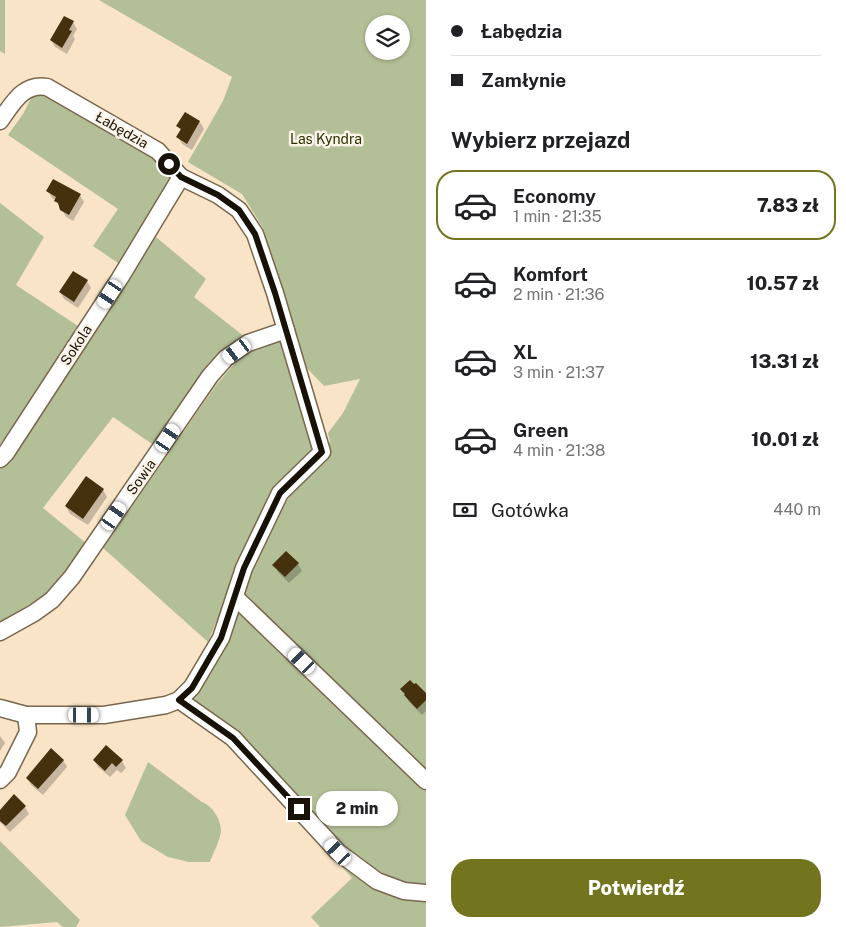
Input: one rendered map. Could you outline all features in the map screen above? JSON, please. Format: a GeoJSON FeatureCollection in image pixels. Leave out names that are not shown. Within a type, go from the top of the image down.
{"type":"FeatureCollection","features":[{"type":"Feature","properties":{"kind":"street","name":"Łabędzia"},"geometry":{"type":"LineString","coordinates":[[0,121],[26,89],[37,85],[47,87],[158,151],[181,177],[218,195],[239,210],[255,234],[275,293],[322,452],[280,493],[244,568],[221,638],[192,688],[179,700]]}},
{"type":"Feature","properties":{"kind":"street","name":"Sokola"},"geometry":{"type":"LineString","coordinates":[[0,459],[6,453],[120,278],[181,177]]}},
{"type":"Feature","properties":{"kind":"street","name":"Sowia"},"geometry":{"type":"LineString","coordinates":[[0,632],[34,613],[52,600],[72,577],[210,376],[226,358],[248,343],[286,330]]}},
{"type":"Feature","properties":{"kind":"street"},"geometry":{"type":"LineString","coordinates":[[235,596],[426,781]]}},
{"type":"Feature","properties":{"kind":"street"},"geometry":{"type":"LineString","coordinates":[[0,708],[26,715],[104,715],[179,700],[233,738],[338,852],[377,881],[404,891],[426,893]]}},
{"type":"Feature","properties":{"kind":"street"},"geometry":{"type":"LineString","coordinates":[[0,780],[8,772],[28,732],[26,715]]}},
{"type":"Feature","properties":{"kind":"green space"},"geometry":{"type":"Polygon","coordinates":[[[0,0],[5,0],[5,54],[0,51],[0,0]]]}},
{"type":"Feature","properties":{"kind":"green space","name":"Las Kyndra"},"geometry":{"type":"Polygon","coordinates":[[[99,0],[426,0],[426,927],[320,927],[311,917],[352,878],[189,696],[264,532],[330,442],[328,433],[343,413],[360,379],[324,386],[302,363],[263,228],[242,194],[188,162],[223,101],[232,77],[99,0]]]}},
{"type":"Feature","properties":{"kind":"green space"},"geometry":{"type":"Polygon","coordinates":[[[41,90],[151,155],[171,178],[121,265],[93,246],[118,209],[8,135],[23,114],[30,100],[41,90]]]}},
{"type":"Feature","properties":{"kind":"green space"},"geometry":{"type":"Polygon","coordinates":[[[0,203],[44,237],[16,285],[81,328],[27,410],[0,444],[0,203]]]}},
{"type":"Feature","properties":{"kind":"green space"},"geometry":{"type":"Polygon","coordinates":[[[156,237],[206,279],[194,297],[245,337],[155,446],[113,417],[43,508],[86,543],[51,591],[0,623],[0,469],[13,457],[156,237]]]}},
{"type":"Feature","properties":{"kind":"green space"},"geometry":{"type":"Polygon","coordinates":[[[261,339],[280,339],[314,452],[272,489],[208,642],[103,548],[216,385],[241,356],[261,339]]]}},
{"type":"Feature","properties":{"kind":"green space"},"geometry":{"type":"Polygon","coordinates":[[[148,762],[210,807],[216,814],[220,822],[221,831],[210,862],[189,862],[168,857],[141,841],[125,815],[148,762]]]}},
{"type":"Feature","properties":{"kind":"green space"},"geometry":{"type":"Polygon","coordinates":[[[0,841],[80,920],[76,927],[63,927],[57,922],[0,927],[0,841]]]}},
{"type":"Feature","properties":{"kind":"building"},"geometry":{"type":"Polygon","coordinates":[[[64,16],[74,21],[69,30],[72,31],[62,48],[50,40],[64,16]]]}},
{"type":"Feature","properties":{"kind":"building"},"geometry":{"type":"Polygon","coordinates":[[[185,112],[200,121],[187,144],[176,137],[181,129],[176,126],[185,112]]]}},
{"type":"Feature","properties":{"kind":"building"},"geometry":{"type":"Polygon","coordinates":[[[53,179],[81,194],[69,215],[60,210],[58,203],[54,201],[56,197],[46,191],[53,179]]]}},
{"type":"Feature","properties":{"kind":"building"},"geometry":{"type":"Polygon","coordinates":[[[73,271],[88,280],[74,302],[59,292],[73,271]]]}},
{"type":"Feature","properties":{"kind":"building"},"geometry":{"type":"Polygon","coordinates":[[[86,476],[104,489],[83,519],[65,506],[86,476]]]}},
{"type":"Feature","properties":{"kind":"building"},"geometry":{"type":"Polygon","coordinates":[[[286,551],[299,563],[285,577],[272,565],[286,551]]]}},
{"type":"Feature","properties":{"kind":"building"},"geometry":{"type":"Polygon","coordinates":[[[410,680],[426,693],[426,700],[417,709],[400,689],[410,680]]]}},
{"type":"Feature","properties":{"kind":"building"},"geometry":{"type":"Polygon","coordinates":[[[106,745],[123,760],[116,767],[112,763],[105,771],[93,760],[106,745]]]}},
{"type":"Feature","properties":{"kind":"building"},"geometry":{"type":"Polygon","coordinates":[[[51,748],[64,760],[38,789],[26,778],[51,748]]]}},
{"type":"Feature","properties":{"kind":"building"},"geometry":{"type":"Polygon","coordinates":[[[14,794],[26,806],[6,826],[0,821],[0,810],[14,794]]]}},
{"type":"Feature","properties":{"kind":"route"},"geometry":{"type":"LineString","coordinates":[[169,164],[181,177],[218,195],[239,210],[255,234],[275,293],[322,452],[280,493],[244,568],[221,638],[192,688],[179,700],[233,738],[299,809]]}}]}
